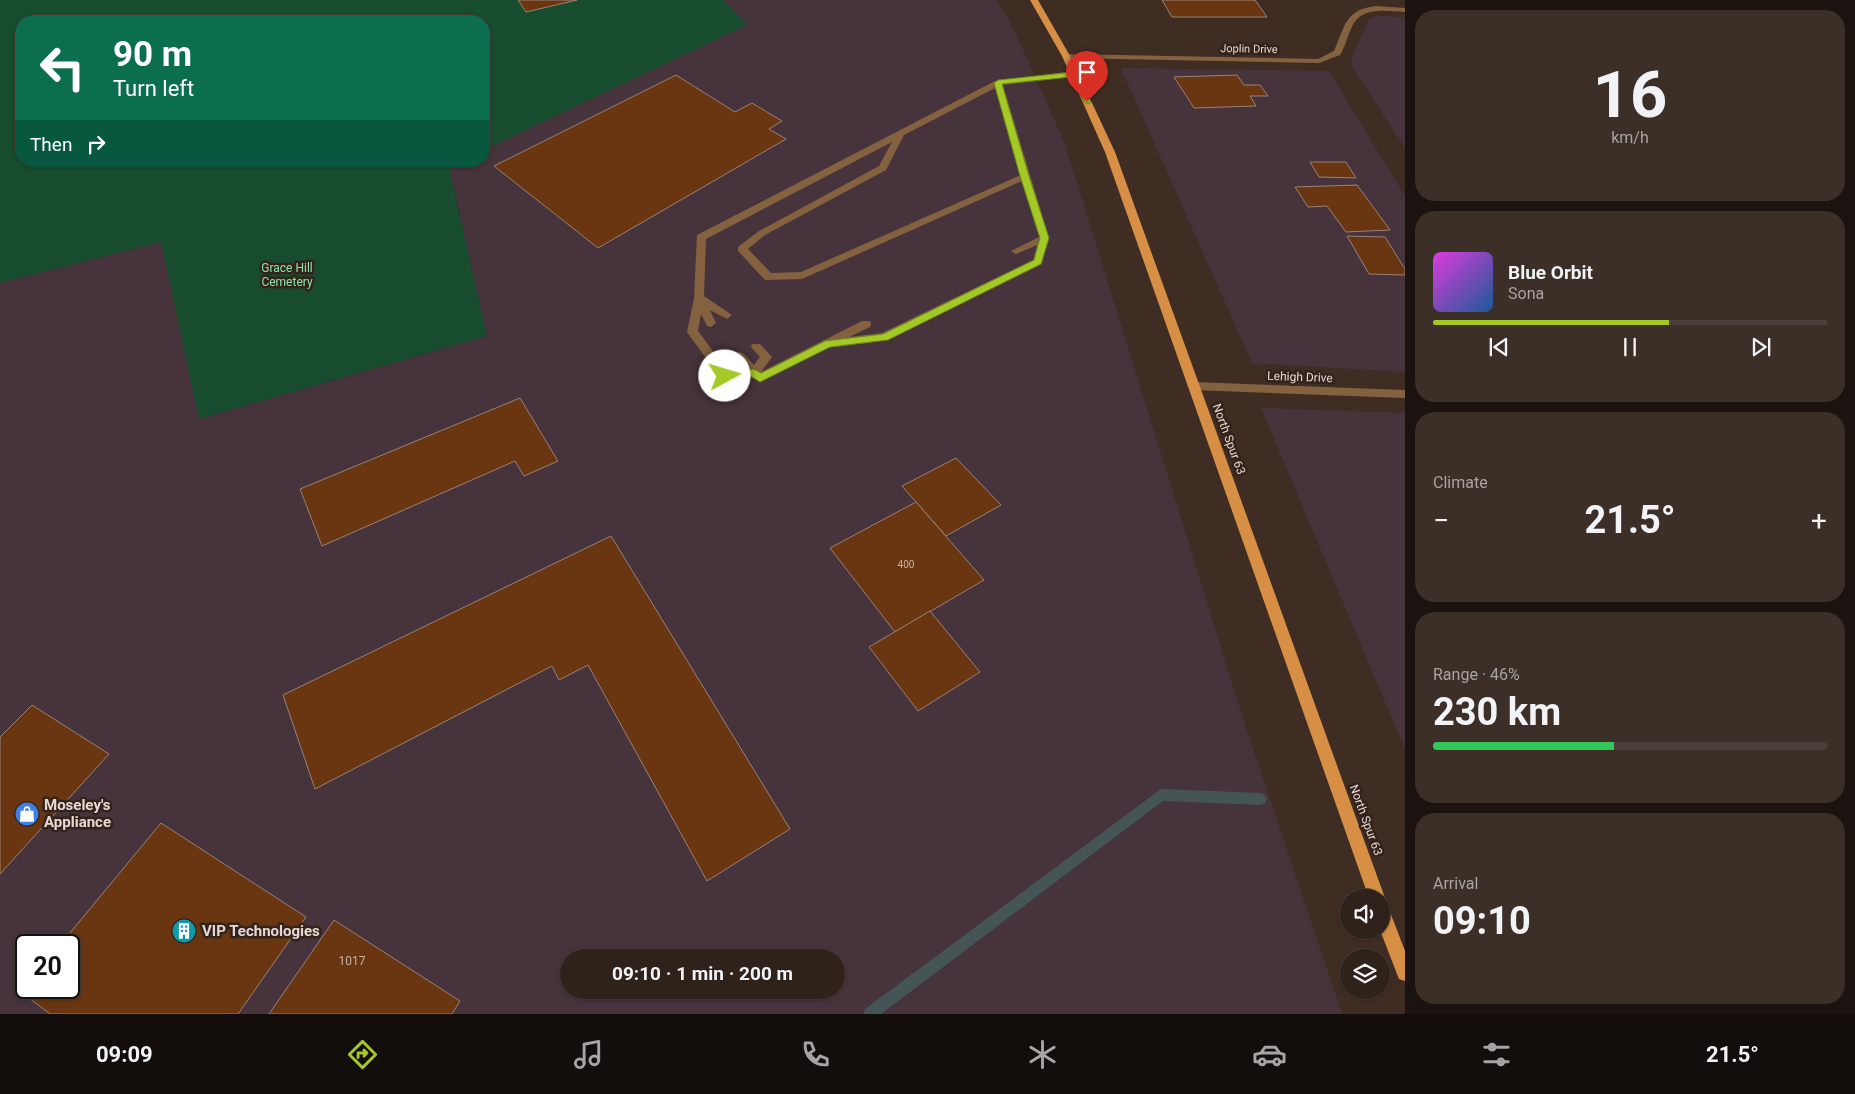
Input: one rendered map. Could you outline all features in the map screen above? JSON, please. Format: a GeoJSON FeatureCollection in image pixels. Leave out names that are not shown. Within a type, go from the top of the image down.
{"type":"FeatureCollection","features":[{"type":"Feature","properties":{"kind":"main road","name":"North Spur 63"},"geometry":{"type":"LineString","coordinates":[[1034,0],[1066,56],[1110,152],[1374,889]]}},
{"type":"Feature","properties":{"kind":"main road"},"geometry":{"type":"LineString","coordinates":[[1390,934],[1405,973]]}},
{"type":"Feature","properties":{"kind":"street","name":"Joplin Drive"},"geometry":{"type":"LineString","coordinates":[[1066,56],[1319,61],[1337,52],[1352,18],[1358,13],[1371,10],[1405,10]]}},
{"type":"Feature","properties":{"kind":"street"},"geometry":{"type":"LineString","coordinates":[[756,347],[766,357],[754,373],[725,376],[692,332],[699,298],[701,237],[998,83],[1074,74]]}},
{"type":"Feature","properties":{"kind":"street"},"geometry":{"type":"LineString","coordinates":[[828,344],[884,337],[1038,262],[1044,238],[1024,176],[998,83]]}},
{"type":"Feature","properties":{"kind":"street"},"geometry":{"type":"LineString","coordinates":[[901,133],[883,168],[762,233],[742,249],[769,277],[802,275],[1024,176]]}},
{"type":"Feature","properties":{"kind":"street"},"geometry":{"type":"LineString","coordinates":[[1016,251],[1044,238]]}},
{"type":"Feature","properties":{"kind":"street"},"geometry":{"type":"LineString","coordinates":[[699,298],[727,315]]}},
{"type":"Feature","properties":{"kind":"street"},"geometry":{"type":"LineString","coordinates":[[699,298],[711,323]]}},
{"type":"Feature","properties":{"kind":"street"},"geometry":{"type":"LineString","coordinates":[[739,356],[760,378],[866,324]]}},
{"type":"Feature","properties":{"kind":"street","name":"Lehigh Drive"},"geometry":{"type":"LineString","coordinates":[[1193,386],[1405,394]]}},
{"type":"Feature","properties":{"kind":"shaded area"},"geometry":{"type":"Polygon","coordinates":[[[723,0],[996,0],[1011,24],[1064,142],[1245,725],[1342,1014],[0,1014],[0,283],[161,242],[200,419],[487,336],[449,167],[490,167],[490,147],[746,25],[723,0]]]}},
{"type":"Feature","properties":{"kind":"shaded area"},"geometry":{"type":"Polygon","coordinates":[[[1373,17],[1405,17],[1405,148],[1352,67],[1352,58],[1368,21],[1373,17]]]}},
{"type":"Feature","properties":{"kind":"shaded area"},"geometry":{"type":"Polygon","coordinates":[[[1121,68],[1329,71],[1405,196],[1405,372],[1252,363],[1121,68]]]}},
{"type":"Feature","properties":{"kind":"shaded area"},"geometry":{"type":"Polygon","coordinates":[[[1261,408],[1405,413],[1405,748],[1404,747],[1261,408]]]}},
{"type":"Feature","properties":{"kind":"green space","name":"Grace Hill Cemetery"},"geometry":{"type":"Polygon","coordinates":[[[0,0],[723,0],[747,25],[490,147],[490,15],[15,15],[15,167],[449,167],[487,336],[199,419],[161,242],[0,283],[0,0]]]}},
{"type":"Feature","properties":{"kind":"building"},"geometry":{"type":"Polygon","coordinates":[[[518,0],[577,0],[526,12],[518,0]]]}},
{"type":"Feature","properties":{"kind":"building"},"geometry":{"type":"Polygon","coordinates":[[[1162,0],[1255,0],[1267,17],[1172,17],[1162,0]]]}},
{"type":"Feature","properties":{"kind":"building"},"geometry":{"type":"Polygon","coordinates":[[[676,75],[735,112],[752,103],[782,121],[769,129],[786,139],[598,248],[494,166],[676,75]]]}},
{"type":"Feature","properties":{"kind":"building"},"geometry":{"type":"Polygon","coordinates":[[[1237,75],[1244,85],[1260,85],[1268,96],[1250,96],[1256,106],[1194,108],[1174,77],[1237,75]]]}},
{"type":"Feature","properties":{"kind":"building"},"geometry":{"type":"Polygon","coordinates":[[[1310,162],[1346,162],[1356,178],[1319,177],[1310,162]]]}},
{"type":"Feature","properties":{"kind":"building"},"geometry":{"type":"Polygon","coordinates":[[[1357,185],[1390,230],[1346,232],[1327,206],[1308,207],[1295,187],[1357,185]]]}},
{"type":"Feature","properties":{"kind":"building"},"geometry":{"type":"Polygon","coordinates":[[[1347,236],[1385,237],[1405,269],[1405,275],[1369,274],[1347,236]]]}},
{"type":"Feature","properties":{"kind":"building"},"geometry":{"type":"Polygon","coordinates":[[[520,398],[558,461],[524,476],[515,461],[322,546],[300,489],[520,398]]]}},
{"type":"Feature","properties":{"kind":"building"},"geometry":{"type":"Polygon","coordinates":[[[956,458],[1001,505],[946,536],[902,486],[956,458]]]}},
{"type":"Feature","properties":{"kind":"building"},"geometry":{"type":"Polygon","coordinates":[[[916,502],[984,580],[895,632],[830,548],[916,502]]]}},
{"type":"Feature","properties":{"kind":"building"},"geometry":{"type":"Polygon","coordinates":[[[611,536],[790,829],[707,881],[588,665],[559,680],[552,666],[315,789],[283,695],[611,536]]]}},
{"type":"Feature","properties":{"kind":"building"},"geometry":{"type":"Polygon","coordinates":[[[930,611],[980,672],[918,711],[869,647],[930,611]]]}},
{"type":"Feature","properties":{"kind":"building","name":"Moseley's Appliance"},"geometry":{"type":"Polygon","coordinates":[[[32,705],[109,754],[0,874],[0,737],[32,705]]]}},
{"type":"Feature","properties":{"kind":"building","name":"VIP Technologies"},"geometry":{"type":"Polygon","coordinates":[[[161,823],[306,917],[238,1014],[50,1014],[30,999],[80,999],[80,934],[69,934],[161,823]]]}},
{"type":"Feature","properties":{"kind":"building"},"geometry":{"type":"Polygon","coordinates":[[[334,920],[460,1001],[452,1014],[269,1014],[334,920]]]}},
{"type":"Feature","properties":{"kind":"waterway"},"geometry":{"type":"LineString","coordinates":[[870,1014],[1161,795],[1261,799]]}},
{"type":"Feature","properties":{"kind":"place","name":"Moseley's Appliance"},"geometry":{"type":"Point","coordinates":[27,814]}},
{"type":"Feature","properties":{"kind":"place","name":"VIP Technologies"},"geometry":{"type":"Point","coordinates":[184,931]}},
{"type":"Feature","properties":{"kind":"route"},"geometry":{"type":"LineString","coordinates":[[725,376],[754,373],[760,378],[828,344],[884,337],[1038,262],[1044,238],[1024,176],[998,83],[1074,74],[1087,102]]}}]}
